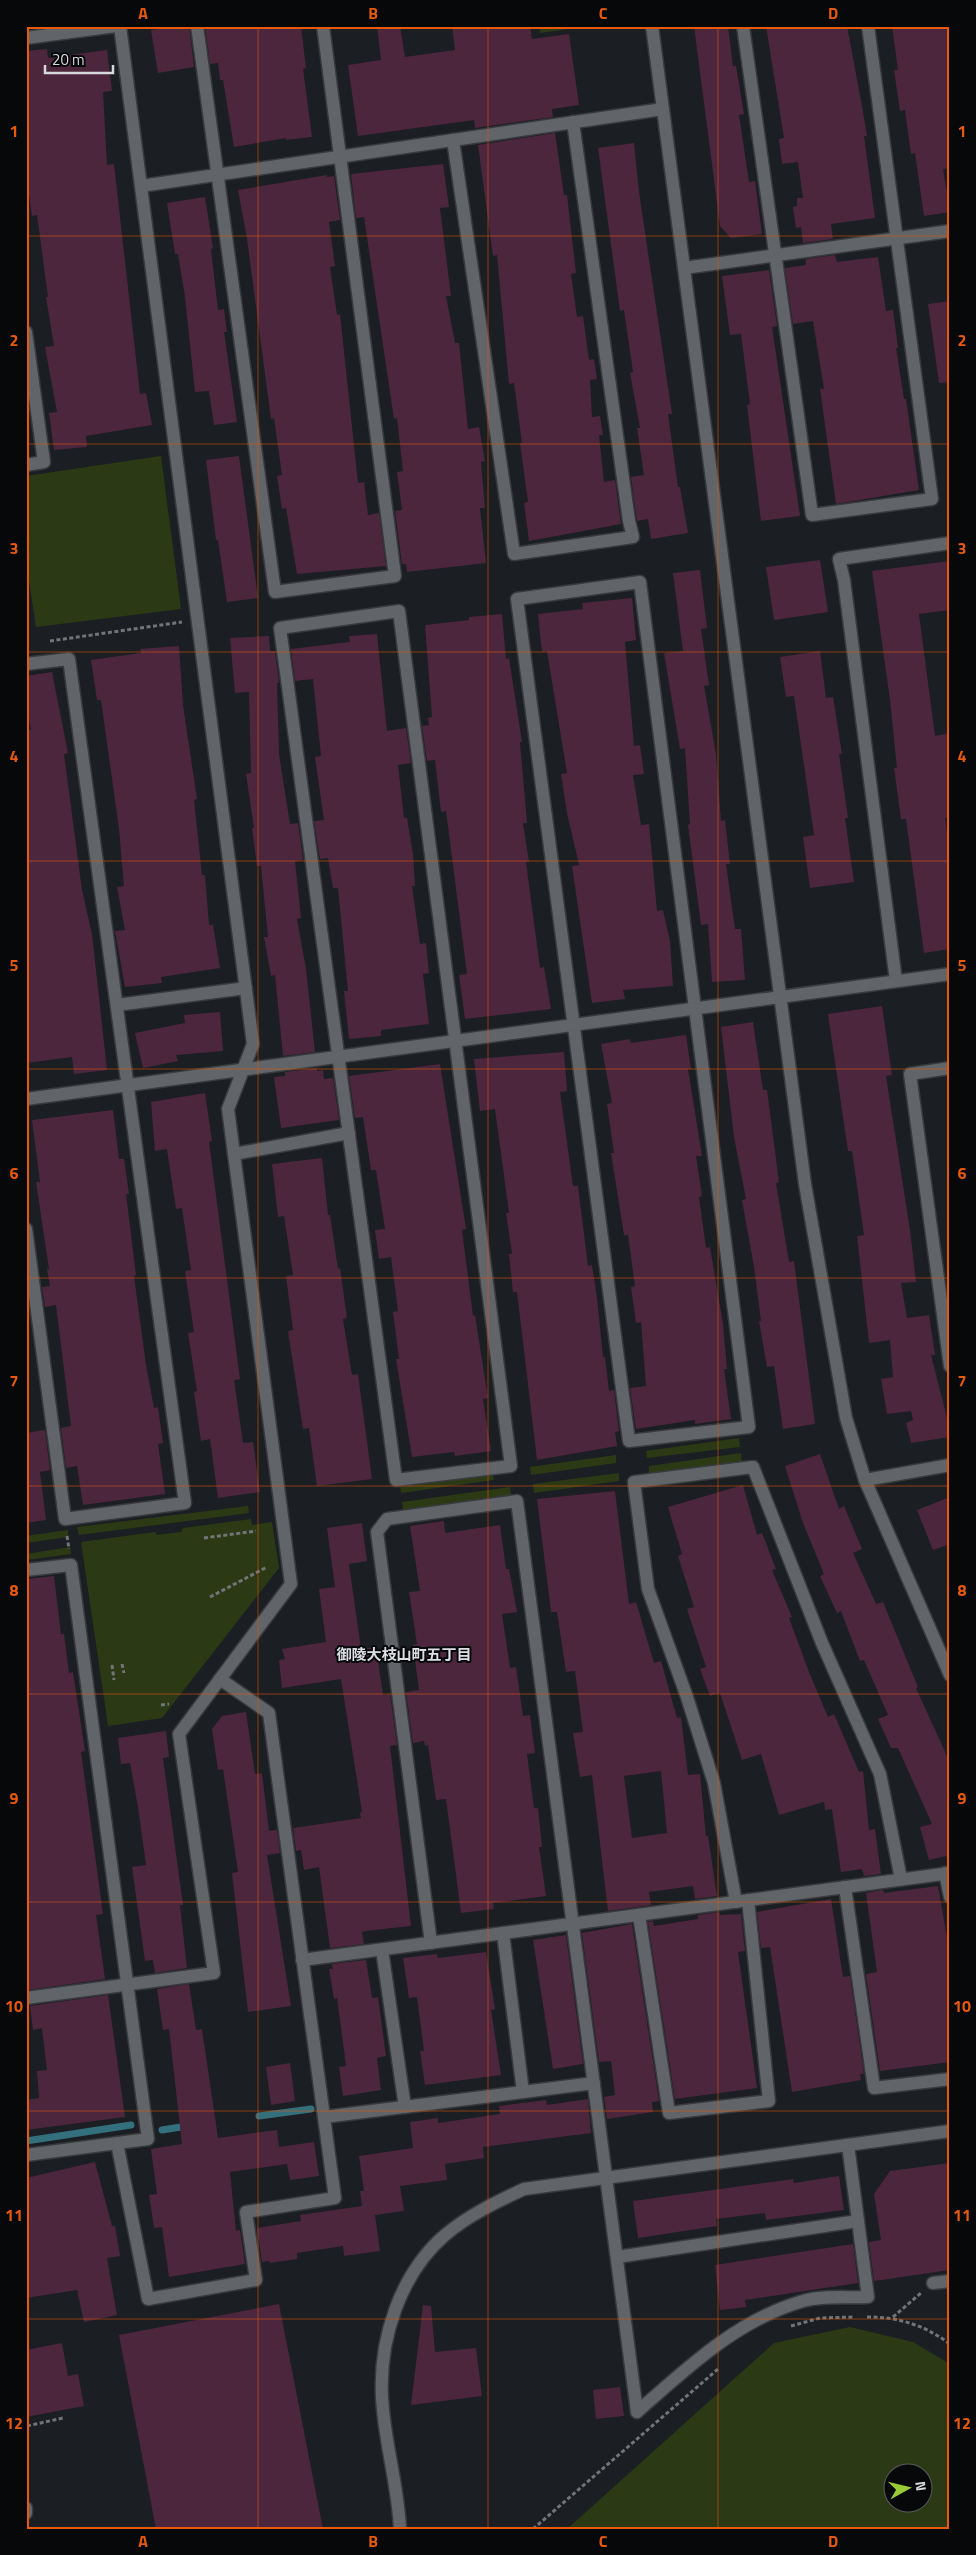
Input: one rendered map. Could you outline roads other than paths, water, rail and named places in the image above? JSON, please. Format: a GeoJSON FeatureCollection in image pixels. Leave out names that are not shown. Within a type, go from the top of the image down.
{"type":"FeatureCollection","features":[{"type":"Feature","properties":{"kind":"street"},"geometry":{"type":"LineString","coordinates":[[26,38],[118,26],[141,186],[253,1044],[228,1109],[291,1584],[179,1734],[214,1972],[26,1998]]}},
{"type":"Feature","properties":{"kind":"street"},"geometry":{"type":"LineString","coordinates":[[197,26],[275,592],[395,576],[323,26]]}},
{"type":"Feature","properties":{"kind":"street"},"geometry":{"type":"LineString","coordinates":[[652,26],[805,1184],[826,1309],[846,1418],[865,1480],[950,1675]]}},
{"type":"Feature","properties":{"kind":"street"},"geometry":{"type":"LineString","coordinates":[[743,26],[812,515],[932,499],[868,26]]}},
{"type":"Feature","properties":{"kind":"street"},"geometry":{"type":"LineString","coordinates":[[141,186],[663,108]]}},
{"type":"Feature","properties":{"kind":"street"},"geometry":{"type":"LineString","coordinates":[[453,140],[514,554],[560,548],[633,537],[629,521],[573,122]]}},
{"type":"Feature","properties":{"kind":"street"},"geometry":{"type":"LineString","coordinates":[[684,268],[950,231]]}},
{"type":"Feature","properties":{"kind":"street"},"geometry":{"type":"LineString","coordinates":[[26,332],[44,462],[26,465]]}},
{"type":"Feature","properties":{"kind":"street"},"geometry":{"type":"LineString","coordinates":[[896,981],[840,559],[950,543]]}},
{"type":"Feature","properties":{"kind":"street"},"geometry":{"type":"LineString","coordinates":[[640,582],[695,1009],[749,1427],[629,1442],[517,599],[640,582]]}},
{"type":"Feature","properties":{"kind":"street"},"geometry":{"type":"LineString","coordinates":[[399,611],[456,1041],[511,1466],[396,1480],[280,628],[399,611]]}},
{"type":"Feature","properties":{"kind":"street"},"geometry":{"type":"LineString","coordinates":[[26,664],[69,659],[185,1503],[65,1519],[26,1229]]}},
{"type":"Feature","properties":{"kind":"street"},"geometry":{"type":"LineString","coordinates":[[26,1100],[950,974]]}},
{"type":"Feature","properties":{"kind":"street"},"geometry":{"type":"LineString","coordinates":[[117,1006],[246,988]]}},
{"type":"Feature","properties":{"kind":"street"},"geometry":{"type":"LineString","coordinates":[[950,1068],[910,1074],[946,1355],[950,1366]]}},
{"type":"Feature","properties":{"kind":"street"},"geometry":{"type":"LineString","coordinates":[[234,1154],[349,1132]]}},
{"type":"Feature","properties":{"kind":"street"},"geometry":{"type":"LineString","coordinates":[[865,1480],[950,1465]]}},
{"type":"Feature","properties":{"kind":"street"},"geometry":{"type":"LineString","coordinates":[[639,1915],[669,2113],[769,2101],[742,1901],[714,1783],[687,1697],[648,1589],[634,1482],[753,1467],[822,1643],[880,1774],[901,1879]]}},
{"type":"Feature","properties":{"kind":"street"},"geometry":{"type":"LineString","coordinates":[[431,1943],[377,1532],[387,1519],[517,1501],[637,2412],[697,2360],[753,2320],[805,2300],[868,2297],[848,2144]]}},
{"type":"Feature","properties":{"kind":"street"},"geometry":{"type":"LineString","coordinates":[[26,1570],[71,1565],[148,2139],[26,2155]]}},
{"type":"Feature","properties":{"kind":"street"},"geometry":{"type":"LineString","coordinates":[[117,2143],[148,2299],[256,2280],[246,2212],[335,2198],[269,1713],[220,1679]]}},
{"type":"Feature","properties":{"kind":"street"},"geometry":{"type":"LineString","coordinates":[[302,1960],[947,1873],[950,1897]]}},
{"type":"Feature","properties":{"kind":"street"},"geometry":{"type":"LineString","coordinates":[[844,1887],[874,2088],[950,2079]]}},
{"type":"Feature","properties":{"kind":"street"},"geometry":{"type":"LineString","coordinates":[[503,1933],[523,2092]]}},
{"type":"Feature","properties":{"kind":"street"},"geometry":{"type":"LineString","coordinates":[[382,1950],[405,2107]]}},
{"type":"Feature","properties":{"kind":"street"},"geometry":{"type":"LineString","coordinates":[[324,2117],[594,2083]]}},
{"type":"Feature","properties":{"kind":"street"},"geometry":{"type":"LineString","coordinates":[[400,2529],[382,2398],[382,2365],[388,2330],[406,2286],[421,2261],[445,2236],[485,2206],[524,2189],[950,2131]]}},
{"type":"Feature","properties":{"kind":"street"},"geometry":{"type":"LineString","coordinates":[[617,2257],[858,2221]]}},
{"type":"Feature","properties":{"kind":"street"},"geometry":{"type":"LineString","coordinates":[[933,2283],[950,2281]]}},
{"type":"Feature","properties":{"kind":"street"},"geometry":{"type":"LineString","coordinates":[[26,2508],[26,2514]]}},
{"type":"Feature","properties":{"kind":"waterway"},"geometry":{"type":"LineString","coordinates":[[259,2116],[311,2109]]}},
{"type":"Feature","properties":{"kind":"waterway"},"geometry":{"type":"LineString","coordinates":[[26,2141],[131,2125]]}},
{"type":"Feature","properties":{"kind":"waterway"},"geometry":{"type":"LineString","coordinates":[[162,2130],[187,2126]]}},
{"type":"Feature","properties":{"kind":"district","name":"御陵大枝山町五丁目"},"geometry":{"type":"Point","coordinates":[404,1655]}}]}
